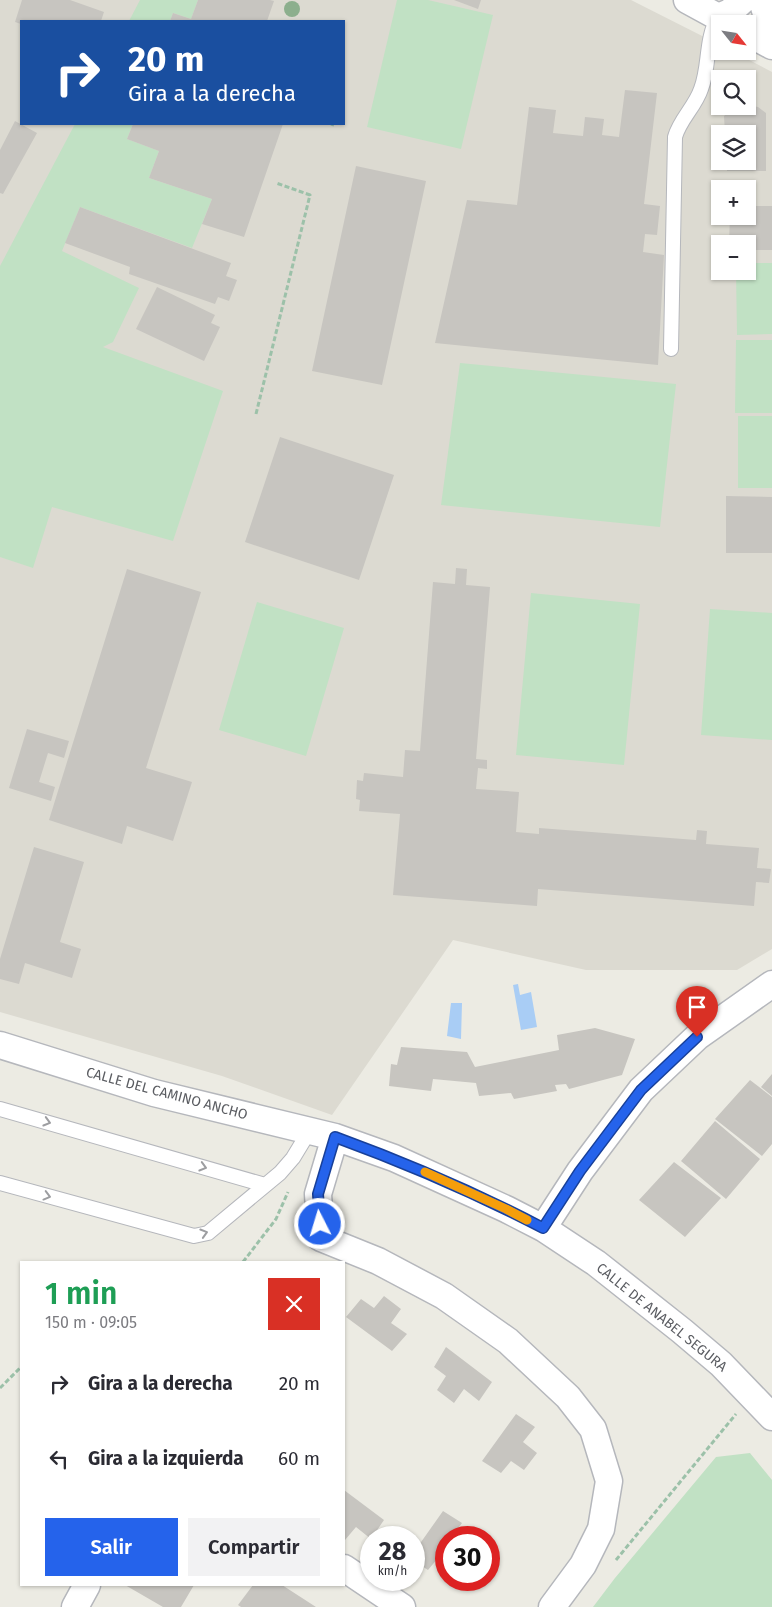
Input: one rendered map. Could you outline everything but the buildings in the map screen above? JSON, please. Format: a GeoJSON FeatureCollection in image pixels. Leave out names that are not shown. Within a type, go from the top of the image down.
{"type":"FeatureCollection","features":[{"type":"Feature","properties":{"kind":"street"},"geometry":{"type":"LineString","coordinates":[[687,0],[715,15]]}},
{"type":"Feature","properties":{"kind":"street"},"geometry":{"type":"LineString","coordinates":[[728,15],[743,0]]}},
{"type":"Feature","properties":{"kind":"street"},"geometry":{"type":"LineString","coordinates":[[762,0],[772,34]]}},
{"type":"Feature","properties":{"kind":"street"},"geometry":{"type":"LineString","coordinates":[[756,37],[772,46]]}},
{"type":"Feature","properties":{"kind":"street"},"geometry":{"type":"LineString","coordinates":[[543,1228],[580,1171],[641,1090],[697,1037],[772,984]]}},
{"type":"Feature","properties":{"kind":"street","name":"CALLE DEL CAMINO ANCHO"},"geometry":{"type":"LineString","coordinates":[[0,1045],[154,1093],[335,1137],[394,1158],[543,1228]]}},
{"type":"Feature","properties":{"kind":"street"},"geometry":{"type":"LineString","coordinates":[[335,1137],[318,1194],[321,1238],[378,1261],[444,1296],[508,1341],[568,1397],[593,1429],[610,1481],[601,1529],[583,1564],[552,1607]]}},
{"type":"Feature","properties":{"kind":"street","name":"CALLE DE ANABEL SEGURA"},"geometry":{"type":"LineString","coordinates":[[543,1228],[596,1263],[682,1330],[721,1364],[772,1417]]}},
{"type":"Feature","properties":{"kind":"street"},"geometry":{"type":"LineString","coordinates":[[345,1569],[402,1607]]}},
{"type":"Feature","properties":{"kind":"street"},"geometry":{"type":"LineString","coordinates":[[75,1607],[86,1586]]}},
{"type":"Feature","properties":{"kind":"lane"},"geometry":{"type":"LineString","coordinates":[[671,349],[675,137],[677,127],[697,99],[702,87],[709,39],[711,36]]}},
{"type":"Feature","properties":{"kind":"lane"},"geometry":{"type":"LineString","coordinates":[[0,1109],[265,1185]]}},
{"type":"Feature","properties":{"kind":"lane"},"geometry":{"type":"LineString","coordinates":[[0,1183],[194,1236],[208,1233],[280,1173],[293,1158],[310,1130]]}},
{"type":"Feature","properties":{"kind":"path"},"geometry":{"type":"LineString","coordinates":[[256,414],[310,195],[276,183]]}},
{"type":"Feature","properties":{"kind":"path"},"geometry":{"type":"LineString","coordinates":[[244,1261],[276,1219],[292,1184]]}},
{"type":"Feature","properties":{"kind":"path"},"geometry":{"type":"LineString","coordinates":[[0,1388],[20,1368]]}},
{"type":"Feature","properties":{"kind":"path"},"geometry":{"type":"LineString","coordinates":[[624,1548],[752,1395]]}},
{"type":"Feature","properties":{"kind":"shaded area"},"geometry":{"type":"Polygon","coordinates":[[[0,0],[631,0],[711,40],[711,60],[749,60],[772,72],[772,949],[737,970],[586,970],[453,940],[332,1115],[222,1076],[0,1012],[0,0]]]}},
{"type":"Feature","properties":{"kind":"green space"},"geometry":{"type":"Polygon","coordinates":[[[140,0],[198,0],[191,19],[173,13],[170,20],[130,20],[140,0]]]}},
{"type":"Feature","properties":{"kind":"green space"},"geometry":{"type":"Polygon","coordinates":[[[397,0],[428,0],[493,15],[461,149],[367,127],[397,0]]]}},
{"type":"Feature","properties":{"kind":"green space"},"geometry":{"type":"Polygon","coordinates":[[[74,125],[133,125],[127,139],[159,151],[149,178],[212,199],[192,248],[80,207],[62,251],[139,288],[113,342],[103,347],[223,391],[173,541],[52,507],[33,568],[0,557],[0,266],[74,125]]]}},
{"type":"Feature","properties":{"kind":"green space"},"geometry":{"type":"Polygon","coordinates":[[[756,263],[772,263],[772,334],[737,335],[736,280],[756,280],[756,263]]]}},
{"type":"Feature","properties":{"kind":"green space"},"geometry":{"type":"Polygon","coordinates":[[[736,340],[772,340],[772,413],[735,413],[736,340]]]}},
{"type":"Feature","properties":{"kind":"green space"},"geometry":{"type":"Polygon","coordinates":[[[460,363],[676,384],[660,527],[441,505],[460,363]]]}},
{"type":"Feature","properties":{"kind":"green space"},"geometry":{"type":"Polygon","coordinates":[[[738,416],[772,416],[772,488],[738,488],[738,416]]]}},
{"type":"Feature","properties":{"kind":"green space"},"geometry":{"type":"Polygon","coordinates":[[[531,593],[640,604],[624,765],[516,755],[531,593]]]}},
{"type":"Feature","properties":{"kind":"green space"},"geometry":{"type":"Polygon","coordinates":[[[257,602],[344,628],[306,756],[219,730],[257,602]]]}},
{"type":"Feature","properties":{"kind":"green space"},"geometry":{"type":"Polygon","coordinates":[[[710,609],[772,613],[772,740],[701,735],[710,609]]]}},
{"type":"Feature","properties":{"kind":"green space"},"geometry":{"type":"Polygon","coordinates":[[[750,1453],[772,1480],[772,1607],[593,1607],[716,1457],[750,1453]]]}},
{"type":"Feature","properties":{"kind":"water"},"geometry":{"type":"Polygon","coordinates":[[[518,984],[520,995],[531,992],[537,1027],[521,1030],[513,985],[518,984]]]}},
{"type":"Feature","properties":{"kind":"water"},"geometry":{"type":"Polygon","coordinates":[[[451,1003],[462,1003],[461,1039],[447,1036],[451,1003]]]}},
{"type":"Feature","properties":{"kind":"slow traffic"},"geometry":{"type":"LineString","coordinates":[[425,1172],[527,1220]]}},
{"type":"Feature","properties":{"kind":"route"},"geometry":{"type":"LineString","coordinates":[[320,1224],[318,1194],[335,1137],[394,1158],[543,1228],[580,1171],[641,1090],[697,1037]]}}]}
